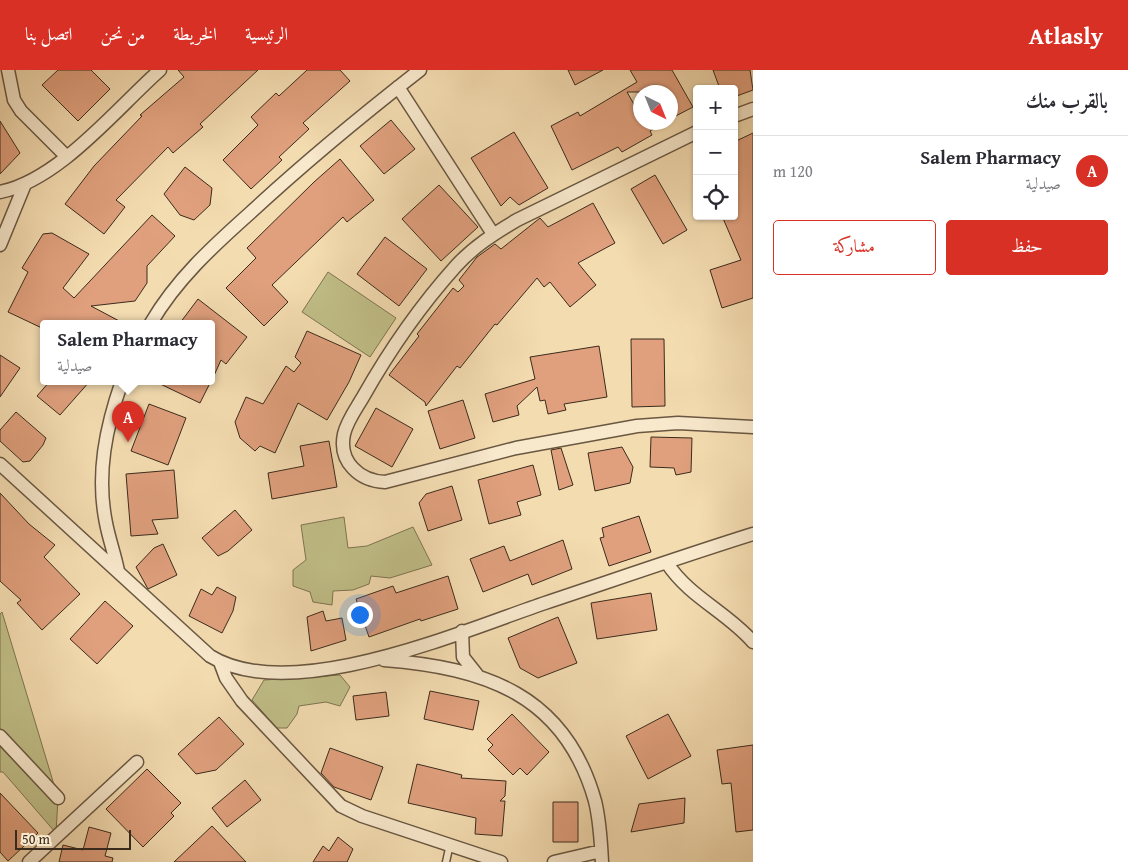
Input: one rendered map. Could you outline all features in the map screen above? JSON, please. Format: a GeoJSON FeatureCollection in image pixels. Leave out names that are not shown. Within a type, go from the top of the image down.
{"type":"FeatureCollection","features":[{"type":"Feature","properties":{"kind":"street"},"geometry":{"type":"LineString","coordinates":[[8,70],[14,100],[21,111],[67,157]]}},
{"type":"Feature","properties":{"kind":"street"},"geometry":{"type":"LineString","coordinates":[[0,192],[25,184],[39,177],[67,157],[160,70]]}},
{"type":"Feature","properties":{"kind":"street"},"geometry":{"type":"LineString","coordinates":[[153,320],[182,279],[227,234],[322,148],[420,70]]}},
{"type":"Feature","properties":{"kind":"street"},"geometry":{"type":"LineString","coordinates":[[398,87],[494,234]]}},
{"type":"Feature","properties":{"kind":"street"},"geometry":{"type":"LineString","coordinates":[[738,115],[753,109]]}},
{"type":"Feature","properties":{"kind":"street"},"geometry":{"type":"LineString","coordinates":[[693,134],[494,234],[456,265],[417,316],[369,386],[344,435],[344,451],[350,465],[359,475],[371,481],[385,482],[516,448],[637,426],[678,423],[753,427]]}},
{"type":"Feature","properties":{"kind":"street"},"geometry":{"type":"LineString","coordinates":[[0,245],[25,184]]}},
{"type":"Feature","properties":{"kind":"street"},"geometry":{"type":"LineString","coordinates":[[118,571],[105,515],[102,465],[104,441],[121,385]]}},
{"type":"Feature","properties":{"kind":"street"},"geometry":{"type":"LineString","coordinates":[[0,464],[210,656],[220,662],[264,671],[290,673],[379,660],[753,534]]}},
{"type":"Feature","properties":{"kind":"street"},"geometry":{"type":"LineString","coordinates":[[667,563],[684,586],[734,623],[753,642]]}},
{"type":"Feature","properties":{"kind":"street"},"geometry":{"type":"LineString","coordinates":[[462,632],[463,657],[478,676]]}},
{"type":"Feature","properties":{"kind":"street"},"geometry":{"type":"LineString","coordinates":[[379,660],[441,666],[478,676],[513,692],[535,706],[557,727],[570,745],[586,775],[595,803],[602,856],[554,862]]}},
{"type":"Feature","properties":{"kind":"street"},"geometry":{"type":"LineString","coordinates":[[220,662],[226,678],[242,701],[337,803],[362,816],[501,862]]}},
{"type":"Feature","properties":{"kind":"street"},"geometry":{"type":"LineString","coordinates":[[0,736],[58,798]]}},
{"type":"Feature","properties":{"kind":"street"},"geometry":{"type":"LineString","coordinates":[[29,862],[137,762]]}},
{"type":"Feature","properties":{"kind":"lane"},"geometry":{"type":"LineString","coordinates":[[446,862],[450,844]]}},
{"type":"Feature","properties":{"kind":"shaded area"},"geometry":{"type":"Polygon","coordinates":[[[328,272],[396,318],[370,357],[302,312],[328,272]]]}},
{"type":"Feature","properties":{"kind":"shaded area"},"geometry":{"type":"Polygon","coordinates":[[[344,517],[348,548],[367,546],[413,527],[432,565],[390,578],[371,576],[369,584],[353,590],[333,591],[332,605],[313,602],[310,592],[293,586],[293,570],[306,560],[301,525],[344,517]]]}},
{"type":"Feature","properties":{"kind":"shaded area"},"geometry":{"type":"Polygon","coordinates":[[[2,612],[58,798],[56,833],[3,772],[0,772],[0,614],[2,612]]]}},
{"type":"Feature","properties":{"kind":"shaded area"},"geometry":{"type":"Polygon","coordinates":[[[340,675],[350,687],[340,706],[326,702],[299,706],[297,714],[287,728],[277,728],[252,700],[264,680],[340,675]]]}},
{"type":"Feature","properties":{"kind":"building"},"geometry":{"type":"Polygon","coordinates":[[[58,70],[91,70],[110,89],[78,121],[42,85],[58,70]]]}},
{"type":"Feature","properties":{"kind":"building"},"geometry":{"type":"Polygon","coordinates":[[[178,70],[258,70],[200,124],[203,127],[173,153],[168,147],[116,200],[125,207],[104,234],[65,204],[94,166],[142,116],[140,115],[184,77],[178,70]]]}},
{"type":"Feature","properties":{"kind":"building"},"geometry":{"type":"Polygon","coordinates":[[[307,70],[340,70],[350,81],[303,123],[309,129],[279,157],[282,160],[251,189],[223,160],[258,125],[251,117],[276,93],[279,96],[307,70]]]}},
{"type":"Feature","properties":{"kind":"building"},"geometry":{"type":"Polygon","coordinates":[[[568,70],[603,70],[575,85],[568,70]]]}},
{"type":"Feature","properties":{"kind":"building"},"geometry":{"type":"Polygon","coordinates":[[[630,70],[672,70],[693,107],[678,115],[678,85],[633,85],[633,92],[627,92],[633,103],[633,130],[652,130],[650,131],[652,135],[622,152],[618,147],[572,170],[551,126],[578,112],[580,116],[637,82],[630,70]]]}},
{"type":"Feature","properties":{"kind":"building"},"geometry":{"type":"Polygon","coordinates":[[[713,70],[750,70],[753,90],[738,96],[738,85],[719,85],[713,70]]]}},
{"type":"Feature","properties":{"kind":"building"},"geometry":{"type":"Polygon","coordinates":[[[391,120],[415,149],[384,174],[360,146],[391,120]]]}},
{"type":"Feature","properties":{"kind":"building"},"geometry":{"type":"Polygon","coordinates":[[[0,121],[20,153],[0,174],[0,121]]]}},
{"type":"Feature","properties":{"kind":"building"},"geometry":{"type":"Polygon","coordinates":[[[514,132],[548,188],[519,205],[510,197],[501,206],[471,158],[514,132]]]}},
{"type":"Feature","properties":{"kind":"building"},"geometry":{"type":"Polygon","coordinates":[[[753,133],[753,298],[722,308],[710,270],[741,260],[724,220],[738,220],[738,140],[753,133]]]}},
{"type":"Feature","properties":{"kind":"building"},"geometry":{"type":"Polygon","coordinates":[[[340,159],[374,200],[347,222],[343,217],[272,285],[288,302],[264,326],[226,288],[256,258],[247,248],[340,159]]]}},
{"type":"Feature","properties":{"kind":"building"},"geometry":{"type":"Polygon","coordinates":[[[185,167],[212,188],[210,205],[194,220],[180,215],[164,194],[185,167]]]}},
{"type":"Feature","properties":{"kind":"building"},"geometry":{"type":"Polygon","coordinates":[[[655,175],[687,230],[663,244],[631,189],[655,175]]]}},
{"type":"Feature","properties":{"kind":"building"},"geometry":{"type":"Polygon","coordinates":[[[439,185],[478,227],[441,261],[402,219],[439,185]]]}},
{"type":"Feature","properties":{"kind":"building"},"geometry":{"type":"Polygon","coordinates":[[[593,203],[615,243],[578,263],[596,285],[570,307],[550,282],[544,287],[537,278],[497,325],[495,324],[460,368],[457,366],[426,406],[425,402],[389,375],[419,336],[417,334],[453,288],[458,292],[464,286],[459,280],[477,257],[495,244],[501,249],[540,218],[548,227],[593,203]]]}},
{"type":"Feature","properties":{"kind":"building"},"geometry":{"type":"Polygon","coordinates":[[[152,215],[175,236],[147,266],[147,283],[135,301],[91,306],[117,320],[40,320],[40,327],[8,312],[28,272],[22,268],[43,234],[52,233],[89,254],[63,288],[74,298],[152,215]]]}},
{"type":"Feature","properties":{"kind":"building"},"geometry":{"type":"Polygon","coordinates":[[[385,237],[427,269],[399,306],[357,274],[385,237]]]}},
{"type":"Feature","properties":{"kind":"building"},"geometry":{"type":"Polygon","coordinates":[[[198,299],[247,337],[226,364],[221,360],[215,373],[215,320],[182,320],[198,299]]]}},
{"type":"Feature","properties":{"kind":"building"},"geometry":{"type":"Polygon","coordinates":[[[307,331],[361,355],[349,382],[327,420],[298,403],[275,453],[260,446],[255,451],[240,438],[235,422],[246,397],[263,404],[286,366],[294,372],[301,363],[295,357],[307,331]]]}},
{"type":"Feature","properties":{"kind":"building"},"geometry":{"type":"Polygon","coordinates":[[[631,339],[664,339],[665,406],[632,407],[631,339]]]}},
{"type":"Feature","properties":{"kind":"building"},"geometry":{"type":"Polygon","coordinates":[[[599,346],[607,397],[564,404],[566,410],[548,414],[545,400],[540,401],[537,387],[517,406],[519,415],[493,422],[485,394],[535,379],[530,357],[599,346]]]}},
{"type":"Feature","properties":{"kind":"building"},"geometry":{"type":"Polygon","coordinates":[[[0,355],[20,368],[0,397],[0,355]]]}},
{"type":"Feature","properties":{"kind":"building"},"geometry":{"type":"Polygon","coordinates":[[[47,385],[86,385],[60,415],[37,396],[47,385]]]}},
{"type":"Feature","properties":{"kind":"building"},"geometry":{"type":"Polygon","coordinates":[[[162,385],[209,385],[200,403],[162,385]]]}},
{"type":"Feature","properties":{"kind":"building"},"geometry":{"type":"Polygon","coordinates":[[[463,400],[475,438],[440,449],[428,411],[463,400]]]}},
{"type":"Feature","properties":{"kind":"building"},"geometry":{"type":"Polygon","coordinates":[[[149,404],[186,418],[168,465],[131,451],[149,404]]]}},
{"type":"Feature","properties":{"kind":"building"},"geometry":{"type":"Polygon","coordinates":[[[376,408],[413,429],[392,467],[355,446],[376,408]]]}},
{"type":"Feature","properties":{"kind":"building"},"geometry":{"type":"Polygon","coordinates":[[[16,412],[46,438],[43,445],[30,461],[23,462],[0,441],[0,430],[16,412]]]}},
{"type":"Feature","properties":{"kind":"building"},"geometry":{"type":"Polygon","coordinates":[[[651,437],[692,438],[691,472],[676,475],[674,468],[650,467],[651,437]]]}},
{"type":"Feature","properties":{"kind":"building"},"geometry":{"type":"Polygon","coordinates":[[[329,441],[337,487],[272,499],[268,473],[304,466],[300,446],[329,441]]]}},
{"type":"Feature","properties":{"kind":"building"},"geometry":{"type":"Polygon","coordinates":[[[622,447],[633,467],[630,483],[595,491],[588,453],[622,447]]]}},
{"type":"Feature","properties":{"kind":"building"},"geometry":{"type":"Polygon","coordinates":[[[561,448],[573,485],[559,490],[551,450],[561,448]]]}},
{"type":"Feature","properties":{"kind":"building"},"geometry":{"type":"Polygon","coordinates":[[[533,465],[541,495],[517,502],[521,515],[489,524],[478,480],[533,465]]]}},
{"type":"Feature","properties":{"kind":"building"},"geometry":{"type":"Polygon","coordinates":[[[174,470],[178,518],[152,520],[158,534],[131,536],[126,474],[174,470]]]}},
{"type":"Feature","properties":{"kind":"building"},"geometry":{"type":"Polygon","coordinates":[[[452,486],[462,520],[428,531],[419,503],[426,494],[452,486]]]}},
{"type":"Feature","properties":{"kind":"building"},"geometry":{"type":"Polygon","coordinates":[[[0,493],[29,524],[55,545],[44,557],[80,594],[42,630],[17,603],[21,600],[0,581],[0,493]]]}},
{"type":"Feature","properties":{"kind":"building"},"geometry":{"type":"Polygon","coordinates":[[[235,510],[252,530],[228,551],[218,556],[202,538],[235,510]]]}},
{"type":"Feature","properties":{"kind":"building"},"geometry":{"type":"Polygon","coordinates":[[[639,516],[651,552],[609,566],[600,538],[604,537],[602,528],[639,516]]]}},
{"type":"Feature","properties":{"kind":"building"},"geometry":{"type":"Polygon","coordinates":[[[563,540],[572,569],[532,585],[528,574],[483,592],[470,559],[504,546],[510,561],[563,540]]]}},
{"type":"Feature","properties":{"kind":"building"},"geometry":{"type":"Polygon","coordinates":[[[163,544],[177,575],[148,589],[136,567],[154,548],[163,544]]]}},
{"type":"Feature","properties":{"kind":"building"},"geometry":{"type":"Polygon","coordinates":[[[448,576],[458,609],[421,621],[420,619],[369,637],[356,599],[393,586],[396,593],[448,576]]]}},
{"type":"Feature","properties":{"kind":"building"},"geometry":{"type":"Polygon","coordinates":[[[217,587],[236,597],[233,611],[222,633],[189,616],[201,589],[212,595],[217,587]]]}},
{"type":"Feature","properties":{"kind":"building"},"geometry":{"type":"Polygon","coordinates":[[[651,593],[657,630],[597,639],[591,603],[651,593]]]}},
{"type":"Feature","properties":{"kind":"building"},"geometry":{"type":"Polygon","coordinates":[[[105,601],[133,626],[97,664],[70,639],[105,601]]]}},
{"type":"Feature","properties":{"kind":"building"},"geometry":{"type":"Polygon","coordinates":[[[323,611],[326,621],[342,618],[346,640],[311,651],[307,617],[323,611]]]}},
{"type":"Feature","properties":{"kind":"building"},"geometry":{"type":"Polygon","coordinates":[[[558,617],[577,663],[538,678],[520,668],[508,638],[558,617]]]}},
{"type":"Feature","properties":{"kind":"building"},"geometry":{"type":"Polygon","coordinates":[[[430,691],[479,701],[473,730],[424,719],[430,691]]]}},
{"type":"Feature","properties":{"kind":"building"},"geometry":{"type":"Polygon","coordinates":[[[386,692],[389,716],[356,720],[353,696],[386,692]]]}},
{"type":"Feature","properties":{"kind":"building"},"geometry":{"type":"Polygon","coordinates":[[[512,714],[549,752],[527,775],[520,768],[513,775],[488,750],[493,745],[487,739],[512,714]]]}},
{"type":"Feature","properties":{"kind":"building"},"geometry":{"type":"Polygon","coordinates":[[[668,714],[691,756],[648,779],[626,736],[668,714]]]}},
{"type":"Feature","properties":{"kind":"building"},"geometry":{"type":"Polygon","coordinates":[[[219,717],[244,744],[216,770],[196,774],[178,754],[219,717]]]}},
{"type":"Feature","properties":{"kind":"building"},"geometry":{"type":"Polygon","coordinates":[[[753,745],[753,830],[736,832],[731,783],[722,784],[717,750],[753,745]]]}},
{"type":"Feature","properties":{"kind":"building"},"geometry":{"type":"Polygon","coordinates":[[[330,748],[383,767],[371,800],[334,787],[321,773],[330,748]]]}},
{"type":"Feature","properties":{"kind":"building"},"geometry":{"type":"Polygon","coordinates":[[[417,764],[462,775],[461,778],[506,781],[505,796],[500,801],[505,801],[502,836],[475,834],[476,818],[408,803],[417,764]]]}},
{"type":"Feature","properties":{"kind":"building"},"geometry":{"type":"Polygon","coordinates":[[[147,769],[181,803],[171,813],[174,816],[143,847],[106,809],[147,769]]]}},
{"type":"Feature","properties":{"kind":"building"},"geometry":{"type":"Polygon","coordinates":[[[245,780],[261,800],[227,827],[212,808],[245,780]]]}},
{"type":"Feature","properties":{"kind":"building"},"geometry":{"type":"Polygon","coordinates":[[[0,793],[38,833],[8,861],[0,852],[0,793]]]}},
{"type":"Feature","properties":{"kind":"building"},"geometry":{"type":"Polygon","coordinates":[[[685,798],[684,823],[631,832],[639,804],[685,798]]]}},
{"type":"Feature","properties":{"kind":"building"},"geometry":{"type":"Polygon","coordinates":[[[553,802],[578,802],[578,842],[553,842],[553,802]]]}},
{"type":"Feature","properties":{"kind":"building"},"geometry":{"type":"Polygon","coordinates":[[[212,826],[246,862],[174,862],[212,826]]]}},
{"type":"Feature","properties":{"kind":"building"},"geometry":{"type":"Polygon","coordinates":[[[89,827],[111,833],[105,856],[113,858],[112,862],[59,862],[63,845],[83,850],[89,827]]]}},
{"type":"Feature","properties":{"kind":"building"},"geometry":{"type":"Polygon","coordinates":[[[338,837],[353,849],[347,862],[313,862],[323,846],[329,851],[338,837]]]}},
{"type":"Feature","properties":{"kind":"place","name":"Salem Pharmacy"},"geometry":{"type":"Point","coordinates":[128,442]}}]}
